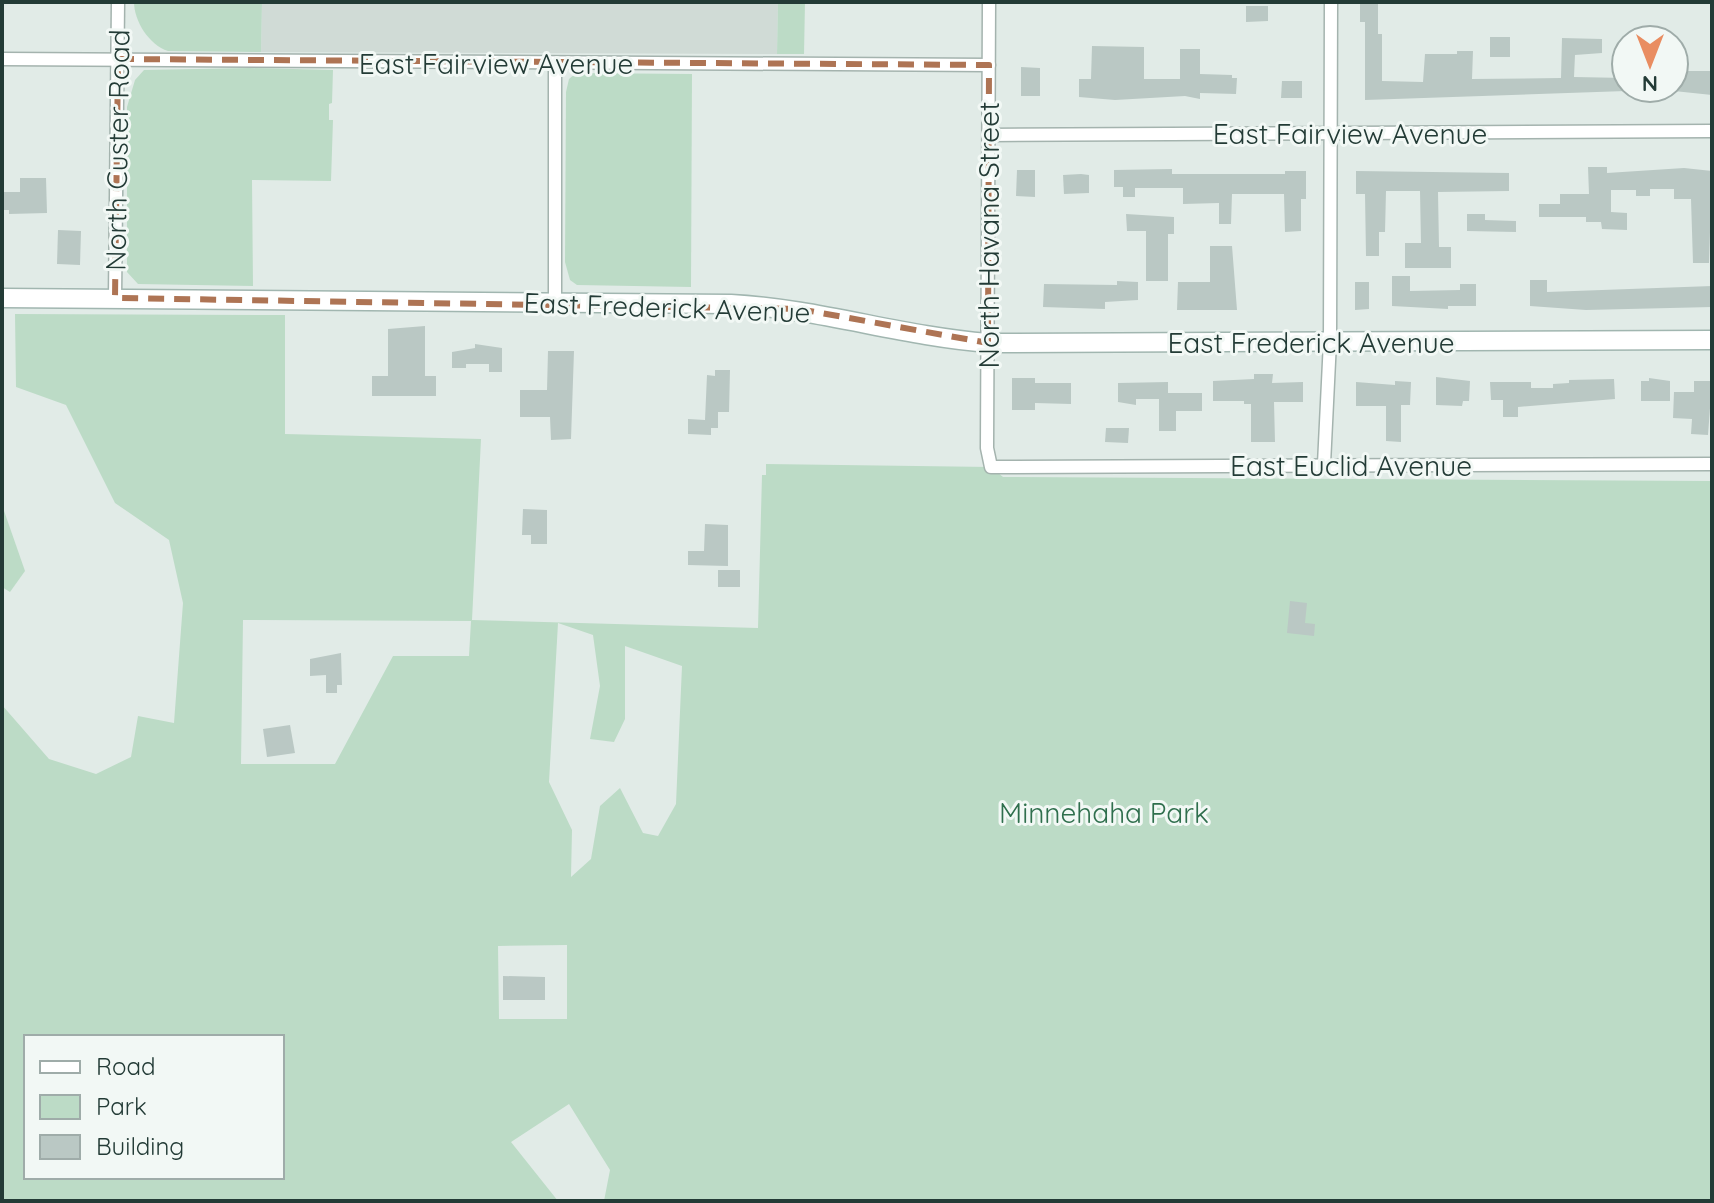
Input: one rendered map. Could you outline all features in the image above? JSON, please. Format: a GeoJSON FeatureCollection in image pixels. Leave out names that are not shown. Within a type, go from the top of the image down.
{"type":"FeatureCollection","features":[{"type":"Feature","properties":{"kind":"main road","name":"East Frederick Avenue"},"geometry":{"type":"LineString","coordinates":[[2,298],[770,306],[833,314],[922,336],[988,343],[1712,340]]}},
{"type":"Feature","properties":{"kind":"street","name":"North Custer Road"},"geometry":{"type":"LineString","coordinates":[[115,298],[118,2]]}},
{"type":"Feature","properties":{"kind":"street","name":"North Havana Street"},"geometry":{"type":"LineString","coordinates":[[989,2],[987,448],[991,467]]}},
{"type":"Feature","properties":{"kind":"street"},"geometry":{"type":"LineString","coordinates":[[1324,464],[1330,341],[1331,2]]}},
{"type":"Feature","properties":{"kind":"street","name":"East Fairview Avenue"},"geometry":{"type":"LineString","coordinates":[[2,59],[989,65]]}},
{"type":"Feature","properties":{"kind":"street"},"geometry":{"type":"LineString","coordinates":[[555,63],[555,302]]}},
{"type":"Feature","properties":{"kind":"street","name":"East Fairview Avenue"},"geometry":{"type":"LineString","coordinates":[[989,135],[1712,131]]}},
{"type":"Feature","properties":{"kind":"street","name":"East Euclid Avenue"},"geometry":{"type":"LineString","coordinates":[[991,467],[1712,464]]}},
{"type":"Feature","properties":{"kind":"highlighted area"},"geometry":{"type":"Polygon","coordinates":[[[118,59],[989,65],[988,343],[799,309],[115,298],[118,59]]]}},
{"type":"Feature","properties":{"kind":"shaded area"},"geometry":{"type":"Polygon","coordinates":[[[262,2],[778,2],[777,54],[261,52],[262,2]]]}},
{"type":"Feature","properties":{"kind":"green space"},"geometry":{"type":"Polygon","coordinates":[[[134,2],[262,2],[261,52],[168,51],[144,31],[134,2]]]}},
{"type":"Feature","properties":{"kind":"green space"},"geometry":{"type":"Polygon","coordinates":[[[778,2],[805,2],[804,54],[777,54],[778,2]]]}},
{"type":"Feature","properties":{"kind":"green space"},"geometry":{"type":"Polygon","coordinates":[[[144,70],[333,70],[332,103],[329,104],[329,120],[333,120],[331,181],[252,180],[253,286],[138,284],[127,272],[127,107],[135,80],[144,70]]]}},
{"type":"Feature","properties":{"kind":"green space"},"geometry":{"type":"Polygon","coordinates":[[[576,73],[692,74],[691,287],[577,285],[570,280],[565,262],[566,92],[569,79],[576,73]]]}},
{"type":"Feature","properties":{"kind":"green space","name":"Minnehaha Park"},"geometry":{"type":"Polygon","coordinates":[[[15,314],[285,315],[285,434],[481,439],[472,620],[758,628],[762,475],[766,475],[766,464],[991,467],[1003,477],[1712,481],[1712,1201],[604,1201],[610,1170],[569,1104],[511,1142],[558,1201],[2,1201],[2,705],[49,759],[96,774],[131,757],[138,716],[174,723],[183,603],[169,540],[115,503],[66,405],[16,387],[15,314]],[[243,620],[241,764],[335,764],[393,656],[469,656],[471,621],[243,620]],[[558,623],[549,782],[572,830],[571,877],[591,859],[600,806],[620,788],[643,833],[658,836],[676,804],[682,666],[625,646],[625,719],[614,742],[590,739],[600,686],[593,635],[558,623]],[[567,945],[498,946],[499,1019],[567,1019],[567,945]]]}},
{"type":"Feature","properties":{"kind":"green space"},"geometry":{"type":"Polygon","coordinates":[[[2,505],[25,571],[10,592],[2,587],[2,505]]]}},
{"type":"Feature","properties":{"kind":"building"},"geometry":{"type":"Polygon","coordinates":[[[1360,2],[1378,2],[1382,81],[1423,82],[1425,54],[1457,54],[1457,51],[1473,51],[1472,79],[1561,78],[1562,38],[1602,39],[1602,53],[1575,55],[1574,77],[1610,78],[1610,92],[1365,100],[1365,22],[1360,22],[1360,2]]]}},
{"type":"Feature","properties":{"kind":"building"},"geometry":{"type":"Polygon","coordinates":[[[1246,6],[1268,6],[1268,21],[1246,22],[1246,6]]]}},
{"type":"Feature","properties":{"kind":"building"},"geometry":{"type":"Polygon","coordinates":[[[1490,37],[1510,37],[1510,57],[1490,57],[1490,37]]]}},
{"type":"Feature","properties":{"kind":"building"},"geometry":{"type":"Polygon","coordinates":[[[1092,46],[1144,47],[1144,79],[1180,79],[1180,49],[1200,49],[1200,74],[1232,75],[1232,78],[1237,78],[1236,94],[1200,93],[1200,99],[1185,96],[1115,100],[1079,97],[1079,79],[1091,79],[1092,46]]]}},
{"type":"Feature","properties":{"kind":"building"},"geometry":{"type":"Polygon","coordinates":[[[1021,67],[1040,68],[1040,96],[1021,96],[1021,67]]]}},
{"type":"Feature","properties":{"kind":"building"},"geometry":{"type":"Polygon","coordinates":[[[1690,71],[1712,71],[1712,95],[1690,93],[1690,71]]]}},
{"type":"Feature","properties":{"kind":"building"},"geometry":{"type":"Polygon","coordinates":[[[1282,81],[1302,81],[1302,98],[1281,98],[1282,81]]]}},
{"type":"Feature","properties":{"kind":"building"},"geometry":{"type":"Polygon","coordinates":[[[1588,167],[1607,167],[1607,173],[1684,168],[1712,171],[1709,263],[1693,263],[1691,199],[1674,199],[1674,189],[1650,189],[1650,196],[1636,196],[1636,190],[1611,190],[1611,212],[1627,213],[1627,230],[1602,229],[1601,222],[1586,222],[1586,217],[1539,217],[1539,204],[1560,204],[1560,194],[1589,194],[1588,167]]]}},
{"type":"Feature","properties":{"kind":"building"},"geometry":{"type":"Polygon","coordinates":[[[1172,169],[1172,174],[1285,174],[1285,171],[1306,171],[1306,199],[1301,199],[1301,231],[1285,232],[1284,194],[1232,194],[1231,224],[1219,224],[1219,203],[1183,204],[1183,188],[1135,188],[1135,197],[1123,197],[1123,187],[1114,187],[1114,170],[1172,169]]]}},
{"type":"Feature","properties":{"kind":"building"},"geometry":{"type":"Polygon","coordinates":[[[1017,170],[1035,170],[1035,197],[1016,196],[1017,170]]]}},
{"type":"Feature","properties":{"kind":"building"},"geometry":{"type":"Polygon","coordinates":[[[1356,171],[1509,173],[1509,191],[1438,192],[1439,247],[1451,247],[1451,268],[1405,268],[1405,243],[1421,243],[1420,191],[1386,191],[1385,232],[1379,232],[1379,256],[1366,256],[1365,194],[1356,194],[1356,171]]]}},
{"type":"Feature","properties":{"kind":"building"},"geometry":{"type":"Polygon","coordinates":[[[1063,175],[1089,175],[1089,193],[1064,194],[1063,175]]]}},
{"type":"Feature","properties":{"kind":"building"},"geometry":{"type":"Polygon","coordinates":[[[20,178],[46,178],[47,213],[9,214],[9,210],[2,210],[2,192],[20,192],[20,178]]]}},
{"type":"Feature","properties":{"kind":"building"},"geometry":{"type":"Polygon","coordinates":[[[1126,214],[1174,217],[1174,234],[1168,234],[1168,281],[1146,281],[1146,231],[1127,231],[1126,214]]]}},
{"type":"Feature","properties":{"kind":"building"},"geometry":{"type":"Polygon","coordinates":[[[1467,214],[1485,214],[1485,220],[1516,221],[1516,232],[1467,231],[1467,214]]]}},
{"type":"Feature","properties":{"kind":"building"},"geometry":{"type":"Polygon","coordinates":[[[58,230],[81,231],[80,265],[57,264],[58,230]]]}},
{"type":"Feature","properties":{"kind":"building"},"geometry":{"type":"Polygon","coordinates":[[[1210,246],[1232,246],[1237,310],[1177,310],[1178,282],[1210,282],[1210,246]]]}},
{"type":"Feature","properties":{"kind":"building"},"geometry":{"type":"Polygon","coordinates":[[[1392,276],[1410,276],[1410,291],[1460,290],[1460,284],[1476,284],[1476,306],[1448,306],[1448,309],[1392,306],[1392,276]]]}},
{"type":"Feature","properties":{"kind":"building"},"geometry":{"type":"Polygon","coordinates":[[[1530,280],[1547,280],[1547,292],[1712,286],[1712,307],[1586,310],[1530,306],[1530,280]]]}},
{"type":"Feature","properties":{"kind":"building"},"geometry":{"type":"Polygon","coordinates":[[[1117,281],[1138,282],[1138,300],[1105,302],[1105,309],[1043,307],[1044,284],[1117,285],[1117,281]]]}},
{"type":"Feature","properties":{"kind":"building"},"geometry":{"type":"Polygon","coordinates":[[[1355,282],[1369,282],[1369,309],[1355,310],[1355,282]]]}},
{"type":"Feature","properties":{"kind":"building"},"geometry":{"type":"Polygon","coordinates":[[[425,326],[425,376],[436,376],[436,396],[372,396],[372,376],[388,376],[388,329],[425,326]]]}},
{"type":"Feature","properties":{"kind":"building"},"geometry":{"type":"Polygon","coordinates":[[[475,344],[502,348],[502,372],[489,372],[489,364],[466,364],[466,368],[452,368],[452,352],[475,348],[475,344]]]}},
{"type":"Feature","properties":{"kind":"building"},"geometry":{"type":"Polygon","coordinates":[[[548,351],[574,351],[571,439],[551,440],[550,417],[520,417],[520,390],[547,390],[548,351]]]}},
{"type":"Feature","properties":{"kind":"building"},"geometry":{"type":"Polygon","coordinates":[[[715,370],[730,370],[729,412],[718,412],[718,428],[711,428],[711,435],[688,434],[688,419],[705,420],[707,375],[715,376],[715,370]]]}},
{"type":"Feature","properties":{"kind":"building"},"geometry":{"type":"Polygon","coordinates":[[[1254,374],[1273,374],[1272,383],[1303,382],[1303,402],[1274,402],[1275,442],[1251,442],[1251,404],[1244,404],[1244,401],[1213,401],[1213,381],[1254,379],[1254,374]]]}},
{"type":"Feature","properties":{"kind":"building"},"geometry":{"type":"Polygon","coordinates":[[[1436,377],[1470,381],[1469,401],[1463,401],[1462,406],[1436,405],[1436,377]]]}},
{"type":"Feature","properties":{"kind":"building"},"geometry":{"type":"Polygon","coordinates":[[[1012,378],[1035,378],[1035,383],[1071,383],[1071,404],[1035,403],[1035,410],[1012,410],[1012,378]]]}},
{"type":"Feature","properties":{"kind":"building"},"geometry":{"type":"Polygon","coordinates":[[[1649,378],[1670,381],[1670,401],[1641,401],[1641,381],[1649,381],[1649,378]]]}},
{"type":"Feature","properties":{"kind":"building"},"geometry":{"type":"Polygon","coordinates":[[[1614,379],[1615,399],[1518,407],[1518,417],[1503,417],[1503,400],[1491,400],[1490,382],[1531,382],[1531,388],[1553,388],[1553,384],[1569,383],[1569,380],[1614,379]]]}},
{"type":"Feature","properties":{"kind":"building"},"geometry":{"type":"Polygon","coordinates":[[[1395,381],[1411,382],[1410,405],[1401,405],[1401,442],[1386,441],[1386,406],[1356,406],[1356,382],[1395,385],[1395,381]]]}},
{"type":"Feature","properties":{"kind":"building"},"geometry":{"type":"Polygon","coordinates":[[[1694,381],[1712,381],[1708,435],[1691,434],[1692,419],[1673,418],[1674,392],[1694,392],[1694,381]]]}},
{"type":"Feature","properties":{"kind":"building"},"geometry":{"type":"Polygon","coordinates":[[[1168,382],[1168,393],[1202,393],[1202,411],[1176,411],[1176,431],[1159,431],[1159,399],[1136,399],[1136,405],[1118,402],[1118,383],[1168,382]]]}},
{"type":"Feature","properties":{"kind":"building"},"geometry":{"type":"Polygon","coordinates":[[[1106,428],[1129,428],[1128,443],[1105,442],[1106,428]]]}},
{"type":"Feature","properties":{"kind":"building"},"geometry":{"type":"Polygon","coordinates":[[[523,509],[547,510],[547,544],[531,544],[531,535],[522,535],[523,509]]]}},
{"type":"Feature","properties":{"kind":"building"},"geometry":{"type":"Polygon","coordinates":[[[705,524],[728,525],[728,566],[688,565],[688,551],[704,551],[705,524]]]}},
{"type":"Feature","properties":{"kind":"building"},"geometry":{"type":"Polygon","coordinates":[[[718,570],[740,570],[740,587],[718,587],[718,570]]]}},
{"type":"Feature","properties":{"kind":"building"},"geometry":{"type":"Polygon","coordinates":[[[1290,601],[1307,603],[1305,623],[1315,624],[1314,636],[1287,633],[1290,601]]]}},
{"type":"Feature","properties":{"kind":"building"},"geometry":{"type":"Polygon","coordinates":[[[341,653],[342,685],[337,685],[337,693],[326,693],[326,675],[310,676],[310,659],[341,653]]]}},
{"type":"Feature","properties":{"kind":"building"},"geometry":{"type":"Polygon","coordinates":[[[290,725],[295,753],[267,757],[263,729],[290,725]]]}},
{"type":"Feature","properties":{"kind":"building"},"geometry":{"type":"Polygon","coordinates":[[[503,976],[545,977],[545,1000],[503,1000],[503,976]]]}}]}
